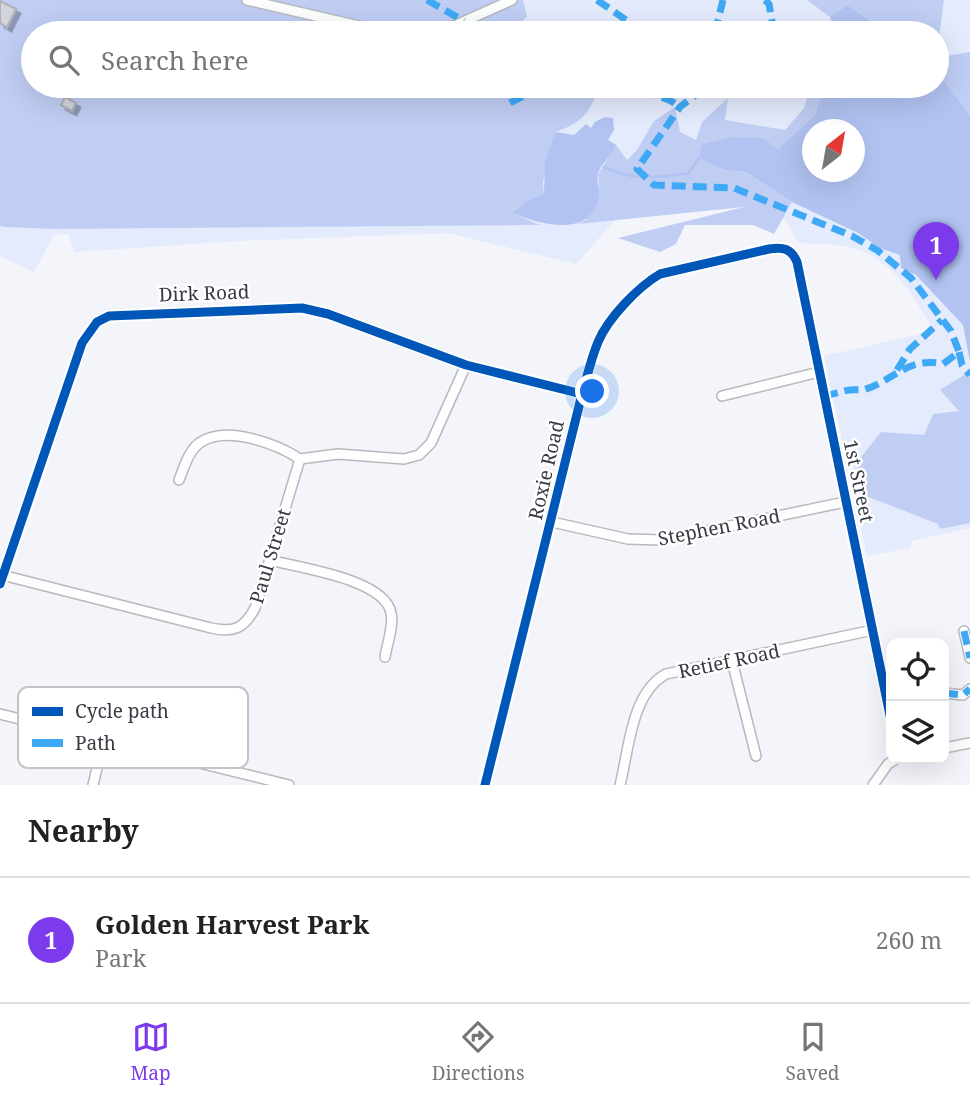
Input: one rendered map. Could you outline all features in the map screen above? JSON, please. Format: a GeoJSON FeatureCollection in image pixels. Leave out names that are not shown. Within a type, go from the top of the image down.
{"type":"FeatureCollection","features":[{"type":"Feature","properties":{"kind":"street"},"geometry":{"type":"LineString","coordinates":[[247,0],[337,21]]}},
{"type":"Feature","properties":{"kind":"street"},"geometry":{"type":"LineString","coordinates":[[465,21],[512,0]]}},
{"type":"Feature","properties":{"kind":"street","name":"Roxie Road"},"geometry":{"type":"LineString","coordinates":[[485,785],[582,394],[605,330],[649,280],[660,274],[769,249],[790,251]]}},
{"type":"Feature","properties":{"kind":"street","name":"1st Street"},"geometry":{"type":"LineString","coordinates":[[790,251],[797,262],[845,502],[886,681]]}},
{"type":"Feature","properties":{"kind":"street","name":"Dirk Road"},"geometry":{"type":"LineString","coordinates":[[1,579],[82,343],[87,333],[101,319],[136,313],[302,308],[328,314],[466,365],[582,394]]}},
{"type":"Feature","properties":{"kind":"street"},"geometry":{"type":"LineString","coordinates":[[179,480],[194,449],[208,439],[261,440],[300,459],[338,454],[404,459],[419,455],[431,443],[466,365]]}},
{"type":"Feature","properties":{"kind":"street"},"geometry":{"type":"LineString","coordinates":[[722,396],[819,372]]}},
{"type":"Feature","properties":{"kind":"street","name":"Paul Street"},"geometry":{"type":"LineString","coordinates":[[1,579],[226,631],[240,628],[248,621],[270,560],[300,459]]}},
{"type":"Feature","properties":{"kind":"street","name":"Stephen Road"},"geometry":{"type":"LineString","coordinates":[[552,522],[628,538],[663,540],[845,502]]}},
{"type":"Feature","properties":{"kind":"street"},"geometry":{"type":"LineString","coordinates":[[270,560],[365,585],[385,598],[392,615],[385,656]]}},
{"type":"Feature","properties":{"kind":"street","name":"Retief Road"},"geometry":{"type":"LineString","coordinates":[[621,785],[637,716],[648,687],[666,674],[873,631]]}},
{"type":"Feature","properties":{"kind":"street"},"geometry":{"type":"LineString","coordinates":[[964,631],[970,658]]}},
{"type":"Feature","properties":{"kind":"street"},"geometry":{"type":"LineString","coordinates":[[732,661],[756,756]]}},
{"type":"Feature","properties":{"kind":"street"},"geometry":{"type":"LineString","coordinates":[[949,694],[963,695],[970,689]]}},
{"type":"Feature","properties":{"kind":"street"},"geometry":{"type":"LineString","coordinates":[[0,715],[18,719]]}},
{"type":"Feature","properties":{"kind":"street"},"geometry":{"type":"LineString","coordinates":[[949,747],[970,743]]}},
{"type":"Feature","properties":{"kind":"street"},"geometry":{"type":"LineString","coordinates":[[873,785],[888,764]]}},
{"type":"Feature","properties":{"kind":"street"},"geometry":{"type":"LineString","coordinates":[[221,768],[289,785]]}},
{"type":"Feature","properties":{"kind":"shaded area"},"geometry":{"type":"Polygon","coordinates":[[[0,0],[970,0],[970,528],[911,541],[911,548],[867,556],[824,356],[934,331],[900,279],[877,259],[842,246],[799,243],[784,218],[752,206],[621,214],[576,264],[449,233],[238,241],[74,252],[68,234],[54,235],[34,272],[0,256],[0,0]]]}},
{"type":"Feature","properties":{"kind":"shaded area"},"geometry":{"type":"Polygon","coordinates":[[[0,0],[523,0],[527,17],[522,21],[21,21],[21,98],[594,98],[580,119],[556,132],[543,182],[544,194],[528,200],[512,213],[540,225],[55,229],[0,226],[0,0]]]}},
{"type":"Feature","properties":{"kind":"shaded area"},"geometry":{"type":"Polygon","coordinates":[[[807,0],[944,0],[941,21],[872,21],[847,5],[830,17],[807,0]]]}},
{"type":"Feature","properties":{"kind":"shaded area"},"geometry":{"type":"Polygon","coordinates":[[[847,5],[871,21],[831,21],[830,17],[847,5]]]}},
{"type":"Feature","properties":{"kind":"shaded area"},"geometry":{"type":"Polygon","coordinates":[[[970,52],[970,116],[949,87],[949,56],[970,52]]]}},
{"type":"Feature","properties":{"kind":"shaded area"},"geometry":{"type":"Polygon","coordinates":[[[949,87],[970,116],[970,362],[963,325],[916,275],[901,268],[900,255],[880,248],[858,233],[792,202],[746,172],[725,170],[699,158],[701,145],[731,137],[764,138],[778,149],[802,127],[802,182],[865,182],[865,119],[811,119],[815,115],[820,98],[949,98],[949,87]]]}},
{"type":"Feature","properties":{"kind":"shaded area"},"geometry":{"type":"Polygon","coordinates":[[[728,98],[725,120],[785,130],[804,108],[807,98],[820,98],[815,115],[811,119],[802,119],[802,127],[778,149],[764,138],[731,137],[725,170],[746,172],[792,202],[774,234],[753,225],[685,225],[676,244],[660,252],[618,238],[744,207],[578,224],[586,220],[599,185],[598,174],[616,145],[627,160],[637,150],[654,121],[675,107],[680,132],[696,140],[702,122],[728,98]]]}},
{"type":"Feature","properties":{"kind":"shaded area"},"geometry":{"type":"Polygon","coordinates":[[[605,117],[613,118],[614,130],[608,140],[616,145],[598,173],[599,198],[592,213],[573,224],[560,225],[534,221],[512,213],[528,200],[544,194],[545,161],[556,132],[574,135],[586,124],[591,128],[595,122],[605,117]]]}},
{"type":"Feature","properties":{"kind":"shaded area"},"geometry":{"type":"Polygon","coordinates":[[[970,371],[970,523],[940,529],[938,524],[856,492],[858,461],[881,432],[924,435],[933,414],[959,411],[940,390],[970,371]]]}},
{"type":"Feature","properties":{"kind":"building"},"geometry":{"type":"Polygon","coordinates":[[[0,1],[16,9],[7,27],[0,23],[0,1]]]}},
{"type":"Feature","properties":{"kind":"building"},"geometry":{"type":"Polygon","coordinates":[[[64,98],[76,103],[72,111],[61,105],[64,98]]]}},
{"type":"Feature","properties":{"kind":"waterway"},"geometry":{"type":"LineString","coordinates":[[604,167],[636,177],[688,174],[699,158]]}},
{"type":"Feature","properties":{"kind":"marked path"},"geometry":{"type":"LineString","coordinates":[[427,0],[464,21]]}},
{"type":"Feature","properties":{"kind":"marked path"},"geometry":{"type":"LineString","coordinates":[[597,0],[628,21]]}},
{"type":"Feature","properties":{"kind":"marked path"},"geometry":{"type":"LineString","coordinates":[[718,21],[723,0]]}},
{"type":"Feature","properties":{"kind":"marked path"},"geometry":{"type":"LineString","coordinates":[[765,0],[769,4],[772,21]]}},
{"type":"Feature","properties":{"kind":"marked path"},"geometry":{"type":"LineString","coordinates":[[510,103],[520,98]]}},
{"type":"Feature","properties":{"kind":"marked path"},"geometry":{"type":"LineString","coordinates":[[663,98],[680,107]]}},
{"type":"Feature","properties":{"kind":"marked path"},"geometry":{"type":"LineString","coordinates":[[692,98],[680,107],[637,169],[654,185],[734,188],[852,236],[877,250],[911,278],[951,331],[959,352],[943,364],[921,363],[866,389],[823,396]]}},
{"type":"Feature","properties":{"kind":"marked path"},"geometry":{"type":"LineString","coordinates":[[897,370],[910,349],[942,320]]}},
{"type":"Feature","properties":{"kind":"marked path"},"geometry":{"type":"LineString","coordinates":[[959,352],[962,365],[970,375]]}},
{"type":"Feature","properties":{"kind":"marked path"},"geometry":{"type":"LineString","coordinates":[[964,631],[970,658]]}},
{"type":"Feature","properties":{"kind":"marked path"},"geometry":{"type":"LineString","coordinates":[[949,694],[963,695],[970,689]]}},
{"type":"Feature","properties":{"kind":"cycle path"},"geometry":{"type":"LineString","coordinates":[[485,785],[582,394],[598,342],[624,304],[660,274],[769,249],[786,250],[797,262],[887,701]]}},
{"type":"Feature","properties":{"kind":"cycle path"},"geometry":{"type":"LineString","coordinates":[[0,584],[82,343],[97,322],[109,316],[302,308],[328,314],[466,365],[582,394]]}},
{"type":"Feature","properties":{"kind":"place","name":"Golden Harvest Park"},"geometry":{"type":"Point","coordinates":[936,280]}}]}
